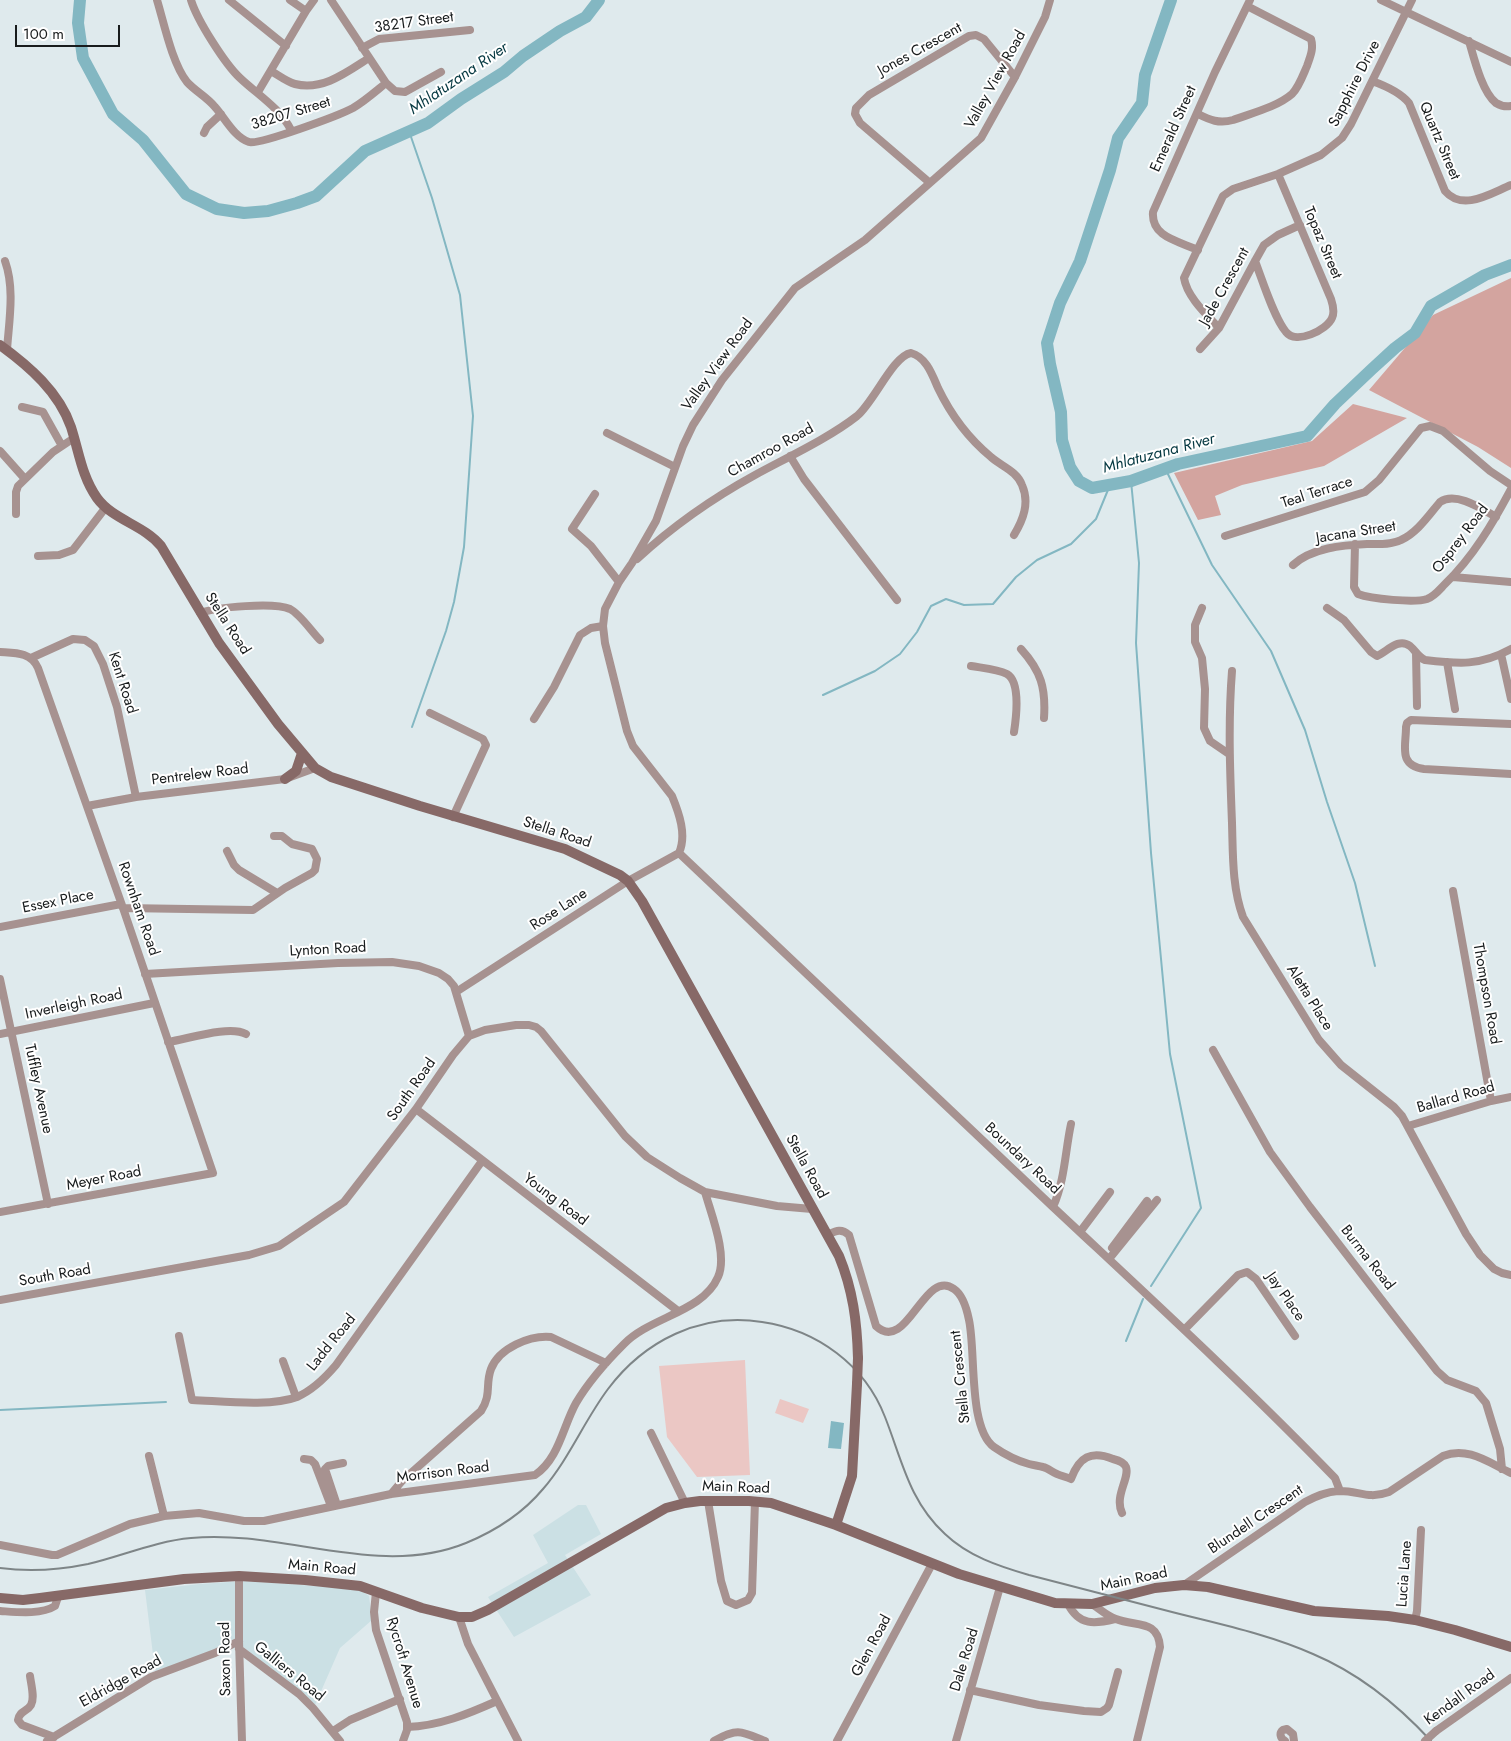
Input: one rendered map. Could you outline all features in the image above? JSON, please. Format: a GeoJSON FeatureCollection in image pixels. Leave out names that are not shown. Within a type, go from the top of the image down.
{"type":"FeatureCollection","features":[{"type":"Feature","properties":{"kind":"main road","name":"Stella Road"},"geometry":{"type":"LineString","coordinates":[[4,347],[29,368],[53,395],[67,418],[83,472],[97,498],[106,507],[156,540],[200,613],[248,683],[315,768],[331,777],[453,817],[565,850],[611,870],[628,881],[642,901],[839,1256],[851,1289],[857,1326],[858,1358],[852,1476],[836,1525]]}},
{"type":"Feature","properties":{"kind":"main road"},"geometry":{"type":"LineString","coordinates":[[285,779],[296,771],[302,753]]}},
{"type":"Feature","properties":{"kind":"main road","name":"Main Road"},"geometry":{"type":"LineString","coordinates":[[0,1598],[23,1600],[58,1597],[184,1579],[239,1576],[360,1586],[435,1612],[459,1617],[472,1617],[658,1512],[685,1503],[755,1501],[785,1507],[836,1525],[932,1564],[1042,1600],[1068,1604],[1092,1604],[1155,1588],[1184,1585],[1208,1586],[1314,1611],[1388,1616],[1415,1620],[1511,1647]]}},
{"type":"Feature","properties":{"kind":"street","name":"38207 Street"},"geometry":{"type":"LineString","coordinates":[[157,0],[175,59],[184,77],[188,83],[214,106],[234,131],[249,141],[258,142],[354,108],[386,83]]}},
{"type":"Feature","properties":{"kind":"street"},"geometry":{"type":"LineString","coordinates":[[191,0],[223,58],[241,79],[258,92],[284,119],[291,130]]}},
{"type":"Feature","properties":{"kind":"street"},"geometry":{"type":"LineString","coordinates":[[229,0],[286,46]]}},
{"type":"Feature","properties":{"kind":"street"},"geometry":{"type":"LineString","coordinates":[[290,0],[306,11]]}},
{"type":"Feature","properties":{"kind":"street"},"geometry":{"type":"LineString","coordinates":[[258,92],[314,0]]}},
{"type":"Feature","properties":{"kind":"street"},"geometry":{"type":"LineString","coordinates":[[331,0],[386,83],[395,91],[401,93],[441,72]]}},
{"type":"Feature","properties":{"kind":"street","name":"Valley View Road"},"geometry":{"type":"LineString","coordinates":[[679,853],[682,841],[679,815],[672,796],[633,746],[627,731],[605,643],[603,626],[605,609],[656,521],[689,432],[722,380],[795,288],[809,276],[865,240],[981,138],[1015,77],[1045,17],[1050,0]]}},
{"type":"Feature","properties":{"kind":"street"},"geometry":{"type":"LineString","coordinates":[[1382,0],[1511,62]]}},
{"type":"Feature","properties":{"kind":"street","name":"Sapphire Drive"},"geometry":{"type":"LineString","coordinates":[[1220,328],[1204,313],[1185,282],[1186,272],[1219,204],[1226,193],[1240,186],[1278,174],[1321,155],[1342,138],[1352,124],[1412,0]]}},
{"type":"Feature","properties":{"kind":"street"},"geometry":{"type":"LineString","coordinates":[[1198,114],[1215,122],[1234,120],[1283,99],[1291,94],[1300,82],[1311,54],[1312,39],[1248,3]]}},
{"type":"Feature","properties":{"kind":"street","name":"Emerald Street"},"geometry":{"type":"LineString","coordinates":[[1198,250],[1156,230],[1152,219],[1153,212],[1248,3]]}},
{"type":"Feature","properties":{"kind":"street","name":"38217 Street"},"geometry":{"type":"LineString","coordinates":[[362,48],[379,39],[470,30]]}},
{"type":"Feature","properties":{"kind":"street","name":"Jones Crescent"},"geometry":{"type":"LineString","coordinates":[[930,183],[860,123],[855,114],[856,108],[869,95],[969,36],[976,35],[984,39],[1015,77]]}},
{"type":"Feature","properties":{"kind":"street"},"geometry":{"type":"LineString","coordinates":[[1468,41],[1490,96],[1498,104],[1511,106]]}},
{"type":"Feature","properties":{"kind":"street"},"geometry":{"type":"LineString","coordinates":[[271,71],[294,84],[321,83],[344,74],[369,58]]}},
{"type":"Feature","properties":{"kind":"street","name":"Quartz Street"},"geometry":{"type":"LineString","coordinates":[[1372,81],[1396,92],[1410,103],[1445,191],[1449,196],[1462,201],[1470,201],[1511,185]]}},
{"type":"Feature","properties":{"kind":"street"},"geometry":{"type":"LineString","coordinates":[[204,133],[207,127],[221,114]]}},
{"type":"Feature","properties":{"kind":"street","name":"Topaz Street"},"geometry":{"type":"LineString","coordinates":[[1254,261],[1279,320],[1290,336],[1294,338],[1305,337],[1329,323],[1334,313],[1331,299],[1278,174]]}},
{"type":"Feature","properties":{"kind":"street","name":"Jade Crescent"},"geometry":{"type":"LineString","coordinates":[[1200,349],[1220,328],[1254,261],[1268,242],[1300,225]]}},
{"type":"Feature","properties":{"kind":"street"},"geometry":{"type":"LineString","coordinates":[[4,347],[10,287],[9,273],[5,261]]}},
{"type":"Feature","properties":{"kind":"street","name":"Chamroo Road"},"geometry":{"type":"LineString","coordinates":[[632,563],[664,536],[717,497],[859,414],[870,403],[901,357],[911,353],[922,358],[929,368],[945,403],[957,423],[990,456],[1021,482],[1025,507],[1020,525],[1014,536]]}},
{"type":"Feature","properties":{"kind":"street"},"geometry":{"type":"LineString","coordinates":[[22,407],[43,412],[62,446]]}},
{"type":"Feature","properties":{"kind":"street","name":"Teal Terrace"},"geometry":{"type":"LineString","coordinates":[[1225,536],[1365,492],[1379,480],[1421,428],[1430,426],[1438,428],[1490,471],[1511,485]]}},
{"type":"Feature","properties":{"kind":"street"},"geometry":{"type":"LineString","coordinates":[[607,433],[676,467]]}},
{"type":"Feature","properties":{"kind":"street"},"geometry":{"type":"LineString","coordinates":[[16,514],[17,489],[53,452],[74,438]]}},
{"type":"Feature","properties":{"kind":"street"},"geometry":{"type":"LineString","coordinates":[[0,451],[26,479]]}},
{"type":"Feature","properties":{"kind":"street"},"geometry":{"type":"LineString","coordinates":[[790,456],[804,479],[896,600]]}},
{"type":"Feature","properties":{"kind":"street","name":"Osprey Road"},"geometry":{"type":"LineString","coordinates":[[1355,544],[1354,588],[1356,593],[1393,599],[1422,600],[1434,596],[1452,577],[1490,528],[1511,489]]}},
{"type":"Feature","properties":{"kind":"street"},"geometry":{"type":"LineString","coordinates":[[594,494],[572,529],[591,546],[619,582]]}},
{"type":"Feature","properties":{"kind":"street","name":"Jacana Street"},"geometry":{"type":"LineString","coordinates":[[1293,565],[1299,558],[1312,553],[1355,544],[1388,543],[1404,539],[1420,525],[1440,502],[1446,499],[1462,501],[1496,517]]}},
{"type":"Feature","properties":{"kind":"street"},"geometry":{"type":"LineString","coordinates":[[38,556],[59,555],[73,550],[106,507]]}},
{"type":"Feature","properties":{"kind":"street"},"geometry":{"type":"LineString","coordinates":[[1452,577],[1511,582]]}},
{"type":"Feature","properties":{"kind":"street"},"geometry":{"type":"LineString","coordinates":[[200,613],[231,608],[284,607],[293,611],[320,640]]}},
{"type":"Feature","properties":{"kind":"street"},"geometry":{"type":"LineString","coordinates":[[1202,608],[1195,625],[1195,642],[1202,658],[1204,728],[1210,741],[1229,754]]}},
{"type":"Feature","properties":{"kind":"street"},"geometry":{"type":"LineString","coordinates":[[1327,608],[1344,620],[1374,655],[1379,655],[1390,647],[1399,644],[1408,645],[1426,660],[1467,664],[1501,654],[1511,649]]}},
{"type":"Feature","properties":{"kind":"street"},"geometry":{"type":"LineString","coordinates":[[534,718],[554,687],[580,635],[590,628],[603,626]]}},
{"type":"Feature","properties":{"kind":"street","name":"Kent Road"},"geometry":{"type":"LineString","coordinates":[[30,658],[73,639],[85,640],[94,646],[103,664],[117,707],[136,797]]}},
{"type":"Feature","properties":{"kind":"street"},"geometry":{"type":"LineString","coordinates":[[1021,648],[1035,666],[1040,677],[1044,690],[1044,718]]}},
{"type":"Feature","properties":{"kind":"street"},"geometry":{"type":"LineString","coordinates":[[0,652],[17,653],[30,658]]}},
{"type":"Feature","properties":{"kind":"street"},"geometry":{"type":"LineString","coordinates":[[1416,653],[1416,706]]}},
{"type":"Feature","properties":{"kind":"street"},"geometry":{"type":"LineString","coordinates":[[1501,654],[1511,699]]}},
{"type":"Feature","properties":{"kind":"street","name":"Rownham Road"},"geometry":{"type":"LineString","coordinates":[[30,658],[38,668],[213,1173]]}},
{"type":"Feature","properties":{"kind":"street"},"geometry":{"type":"LineString","coordinates":[[1447,662],[1456,709]]}},
{"type":"Feature","properties":{"kind":"street"},"geometry":{"type":"LineString","coordinates":[[971,666],[1008,674],[1011,678],[1017,704],[1014,732]]}},
{"type":"Feature","properties":{"kind":"street","name":"Aletta Place"},"geometry":{"type":"LineString","coordinates":[[1232,671],[1228,720],[1234,868],[1239,905],[1243,917],[1319,1040],[1341,1065],[1394,1107],[1402,1116],[1466,1234],[1480,1255],[1494,1269],[1511,1275]]}},
{"type":"Feature","properties":{"kind":"street"},"geometry":{"type":"LineString","coordinates":[[430,713],[483,738],[486,745],[453,817]]}},
{"type":"Feature","properties":{"kind":"street"},"geometry":{"type":"LineString","coordinates":[[1511,724],[1411,720],[1407,723],[1406,745],[1407,761],[1412,767],[1433,770],[1511,774]]}},
{"type":"Feature","properties":{"kind":"street","name":"Pentrelew Road"},"geometry":{"type":"LineString","coordinates":[[87,806],[136,797],[285,779],[315,768]]}},
{"type":"Feature","properties":{"kind":"street","name":"Essex Place"},"geometry":{"type":"LineString","coordinates":[[0,927],[122,906],[253,910],[315,870],[317,859],[312,849],[292,844],[282,836],[274,836]]}},
{"type":"Feature","properties":{"kind":"street"},"geometry":{"type":"LineString","coordinates":[[227,851],[234,865],[239,870],[277,893]]}},
{"type":"Feature","properties":{"kind":"street","name":"Rose Lane"},"geometry":{"type":"LineString","coordinates":[[456,992],[628,881],[679,853]]}},
{"type":"Feature","properties":{"kind":"street","name":"Boundary Road"},"geometry":{"type":"LineString","coordinates":[[679,853],[1053,1207],[1185,1329],[1218,1364],[1335,1478],[1340,1491]]}},
{"type":"Feature","properties":{"kind":"street","name":"Thompson Road"},"geometry":{"type":"LineString","coordinates":[[1453,891],[1491,1101]]}},
{"type":"Feature","properties":{"kind":"street","name":"Lynton Road"},"geometry":{"type":"LineString","coordinates":[[145,974],[338,963],[392,962],[419,966],[448,978],[456,992],[469,1036]]}},
{"type":"Feature","properties":{"kind":"street","name":"Tuffley Avenue"},"geometry":{"type":"LineString","coordinates":[[0,980],[48,1204]]}},
{"type":"Feature","properties":{"kind":"street","name":"Inverleigh Road"},"geometry":{"type":"LineString","coordinates":[[0,1034],[154,1002]]}},
{"type":"Feature","properties":{"kind":"street"},"geometry":{"type":"LineString","coordinates":[[469,1036],[485,1030],[516,1024],[536,1027],[549,1040],[625,1136],[647,1157],[705,1192],[777,1206],[812,1209]]}},
{"type":"Feature","properties":{"kind":"street"},"geometry":{"type":"LineString","coordinates":[[168,1042],[227,1031],[246,1034]]}},
{"type":"Feature","properties":{"kind":"street","name":"South Road"},"geometry":{"type":"LineString","coordinates":[[0,1300],[249,1256],[271,1250],[288,1241],[344,1202],[416,1109],[453,1055],[469,1036]]}},
{"type":"Feature","properties":{"kind":"street","name":"Burma Road"},"geometry":{"type":"LineString","coordinates":[[1213,1050],[1270,1152],[1425,1357],[1447,1380],[1476,1391],[1481,1396],[1491,1414],[1500,1449],[1502,1469]]}},
{"type":"Feature","properties":{"kind":"street","name":"Ballard Road"},"geometry":{"type":"LineString","coordinates":[[1408,1126],[1491,1101],[1511,1097]]}},
{"type":"Feature","properties":{"kind":"street","name":"Young Road"},"geometry":{"type":"LineString","coordinates":[[416,1109],[678,1311]]}},
{"type":"Feature","properties":{"kind":"street"},"geometry":{"type":"LineString","coordinates":[[1053,1207],[1062,1182],[1071,1124]]}},
{"type":"Feature","properties":{"kind":"street","name":"Ladd Road"},"geometry":{"type":"LineString","coordinates":[[179,1336],[192,1400],[252,1402],[281,1401],[296,1397],[314,1386],[336,1365],[482,1161]]}},
{"type":"Feature","properties":{"kind":"street","name":"Meyer Road"},"geometry":{"type":"LineString","coordinates":[[0,1212],[213,1173]]}},
{"type":"Feature","properties":{"kind":"street","name":"Morrison Road"},"geometry":{"type":"LineString","coordinates":[[0,1545],[57,1555],[130,1524],[164,1516],[199,1513],[244,1521],[264,1521],[391,1494],[535,1475],[542,1470],[552,1457],[576,1404],[606,1362],[634,1334],[678,1311],[711,1290],[720,1274],[720,1251],[705,1192]]}},
{"type":"Feature","properties":{"kind":"street"},"geometry":{"type":"LineString","coordinates":[[1080,1232],[1110,1192]]}},
{"type":"Feature","properties":{"kind":"street"},"geometry":{"type":"LineString","coordinates":[[1107,1257],[1158,1200]]}},
{"type":"Feature","properties":{"kind":"street"},"geometry":{"type":"LineString","coordinates":[[1107,1257],[1147,1201]]}},
{"type":"Feature","properties":{"kind":"street","name":"Stella Crescent"},"geometry":{"type":"LineString","coordinates":[[827,1235],[839,1230],[850,1235],[876,1326],[880,1330],[892,1331],[898,1329],[923,1300],[937,1288],[942,1286],[955,1289],[961,1297],[969,1321],[972,1336],[978,1418],[982,1432],[988,1441],[995,1447],[1026,1464],[1045,1467],[1058,1475],[1071,1479],[1078,1465],[1090,1456],[1098,1454],[1122,1463],[1126,1470],[1119,1503],[1122,1513]]}},
{"type":"Feature","properties":{"kind":"street","name":"Jay Place"},"geometry":{"type":"LineString","coordinates":[[1185,1329],[1238,1275],[1247,1272],[1256,1279],[1296,1336]]}},
{"type":"Feature","properties":{"kind":"street"},"geometry":{"type":"LineString","coordinates":[[391,1494],[402,1481],[481,1411],[487,1402],[491,1368],[512,1348],[529,1339],[544,1336],[551,1337],[606,1362]]}},
{"type":"Feature","properties":{"kind":"street"},"geometry":{"type":"LineString","coordinates":[[283,1361],[296,1397]]}},
{"type":"Feature","properties":{"kind":"street"},"geometry":{"type":"LineString","coordinates":[[651,1432],[685,1503]]}},
{"type":"Feature","properties":{"kind":"street","name":"Blundell Crescent"},"geometry":{"type":"LineString","coordinates":[[1184,1585],[1304,1502],[1326,1492],[1340,1491],[1364,1496],[1389,1492],[1452,1452],[1474,1455],[1511,1473]]}},
{"type":"Feature","properties":{"kind":"street"},"geometry":{"type":"LineString","coordinates":[[149,1456],[164,1516]]}},
{"type":"Feature","properties":{"kind":"street"},"geometry":{"type":"LineString","coordinates":[[304,1459],[311,1460],[315,1464],[334,1505]]}},
{"type":"Feature","properties":{"kind":"street"},"geometry":{"type":"LineString","coordinates":[[334,1505],[325,1469],[328,1466],[343,1463]]}},
{"type":"Feature","properties":{"kind":"street"},"geometry":{"type":"LineString","coordinates":[[708,1501],[721,1581],[727,1601],[736,1605],[748,1600],[752,1593],[755,1501]]}},
{"type":"Feature","properties":{"kind":"street","name":"Lucia Lane"},"geometry":{"type":"LineString","coordinates":[[1415,1620],[1421,1530]]}},
{"type":"Feature","properties":{"kind":"street","name":"Glen Road"},"geometry":{"type":"LineString","coordinates":[[837,1741],[932,1564]]}},
{"type":"Feature","properties":{"kind":"street","name":"Saxon Road"},"geometry":{"type":"LineString","coordinates":[[239,1576],[242,1741]]}},
{"type":"Feature","properties":{"kind":"street","name":"Dale Road"},"geometry":{"type":"LineString","coordinates":[[956,1741],[1000,1586]]}},
{"type":"Feature","properties":{"kind":"street","name":"Rycroft Avenue"},"geometry":{"type":"LineString","coordinates":[[376,1592],[374,1622],[404,1712],[407,1727],[403,1741]]}},
{"type":"Feature","properties":{"kind":"street"},"geometry":{"type":"LineString","coordinates":[[0,1611],[46,1610],[55,1606],[58,1597]]}},
{"type":"Feature","properties":{"kind":"street"},"geometry":{"type":"LineString","coordinates":[[1068,1604],[1074,1614],[1081,1620],[1100,1622],[1115,1619]]}},
{"type":"Feature","properties":{"kind":"street"},"geometry":{"type":"LineString","coordinates":[[1092,1604],[1115,1619],[1149,1627],[1156,1631],[1160,1638],[1160,1647],[1137,1741]]}},
{"type":"Feature","properties":{"kind":"street"},"geometry":{"type":"LineString","coordinates":[[459,1617],[468,1644],[518,1741]]}},
{"type":"Feature","properties":{"kind":"street","name":"Galliers Road"},"geometry":{"type":"LineString","coordinates":[[239,1645],[313,1708],[340,1741]]}},
{"type":"Feature","properties":{"kind":"street","name":"Eldridge Road"},"geometry":{"type":"LineString","coordinates":[[51,1739],[151,1677],[220,1650],[239,1645]]}},
{"type":"Feature","properties":{"kind":"street"},"geometry":{"type":"LineString","coordinates":[[970,1690],[1039,1705],[1084,1712],[1101,1712],[1109,1704],[1118,1672]]}},
{"type":"Feature","properties":{"kind":"street"},"geometry":{"type":"LineString","coordinates":[[30,1676],[32,1702],[20,1714],[18,1720],[22,1725],[51,1739]]}},
{"type":"Feature","properties":{"kind":"street","name":"Kendall Road"},"geometry":{"type":"LineString","coordinates":[[1426,1741],[1436,1731],[1511,1678]]}},
{"type":"Feature","properties":{"kind":"street"},"geometry":{"type":"LineString","coordinates":[[332,1731],[350,1720],[400,1699]]}},
{"type":"Feature","properties":{"kind":"street"},"geometry":{"type":"LineString","coordinates":[[407,1727],[427,1725],[453,1718],[497,1701]]}},
{"type":"Feature","properties":{"kind":"street"},"geometry":{"type":"LineString","coordinates":[[1284,1741],[1281,1733],[1287,1729],[1293,1734],[1294,1741]]}},
{"type":"Feature","properties":{"kind":"street"},"geometry":{"type":"LineString","coordinates":[[714,1741],[728,1734],[738,1732],[765,1741]]}},
{"type":"Feature","properties":{"kind":"shaded area"},"geometry":{"type":"Polygon","coordinates":[[[1511,278],[1511,468],[1478,447],[1369,390],[1433,315],[1511,278]]]}},
{"type":"Feature","properties":{"kind":"shaded area"},"geometry":{"type":"Polygon","coordinates":[[[1353,404],[1407,418],[1324,466],[1242,485],[1215,496],[1221,515],[1198,520],[1174,473],[1312,441],[1353,404]]]}},
{"type":"Feature","properties":{"kind":"shaded area"},"geometry":{"type":"Polygon","coordinates":[[[745,1360],[750,1475],[697,1477],[667,1437],[659,1366],[745,1360]]]}},
{"type":"Feature","properties":{"kind":"shaded area"},"geometry":{"type":"Polygon","coordinates":[[[780,1399],[809,1409],[803,1423],[775,1413],[780,1399]]]}},
{"type":"Feature","properties":{"kind":"shaded area"},"geometry":{"type":"Polygon","coordinates":[[[578,1505],[586,1505],[601,1534],[565,1555],[591,1595],[514,1637],[488,1597],[548,1563],[533,1535],[578,1505]]]}},
{"type":"Feature","properties":{"kind":"shaded area"},"geometry":{"type":"Polygon","coordinates":[[[243,1581],[359,1589],[369,1596],[372,1620],[340,1648],[315,1705],[242,1646],[155,1671],[145,1590],[243,1581]]]}},
{"type":"Feature","properties":{"kind":"water"},"geometry":{"type":"Polygon","coordinates":[[[831,1421],[844,1423],[841,1449],[828,1448],[831,1421]]]}},
{"type":"Feature","properties":{"kind":"waterway","name":"Mhlatuzana River"},"geometry":{"type":"LineString","coordinates":[[80,0],[78,23],[83,58],[113,114],[143,140],[186,194],[217,209],[244,213],[268,211],[316,196],[365,151],[428,123],[461,99],[504,72],[523,56],[560,31],[586,17],[599,0]]}},
{"type":"Feature","properties":{"kind":"waterway","name":"Mhlatuzana River"},"geometry":{"type":"LineString","coordinates":[[1171,0],[1145,75],[1142,103],[1118,138],[1110,170],[1080,261],[1060,303],[1047,343],[1061,412],[1062,440],[1070,467],[1079,481],[1092,488],[1131,481],[1178,464],[1307,436],[1335,404],[1395,348],[1415,333],[1431,306],[1485,275],[1511,265]]}},
{"type":"Feature","properties":{"kind":"waterway"},"geometry":{"type":"LineString","coordinates":[[409,131],[432,198],[460,295],[473,416],[464,547],[454,602],[446,631],[412,727]]}},
{"type":"Feature","properties":{"kind":"waterway"},"geometry":{"type":"LineString","coordinates":[[1165,468],[1212,565],[1271,651],[1305,730],[1355,883],[1375,966]]}},
{"type":"Feature","properties":{"kind":"waterway"},"geometry":{"type":"LineString","coordinates":[[1131,481],[1139,563],[1136,643],[1151,853],[1170,1054],[1201,1208],[1151,1286]]}},
{"type":"Feature","properties":{"kind":"waterway"},"geometry":{"type":"LineString","coordinates":[[823,695],[875,671],[900,654],[917,632],[931,606],[946,599],[964,605],[993,604],[1016,577],[1037,560],[1071,544],[1096,519],[1110,485]]}},
{"type":"Feature","properties":{"kind":"waterway"},"geometry":{"type":"LineString","coordinates":[[1126,1341],[1143,1299]]}},
{"type":"Feature","properties":{"kind":"waterway"},"geometry":{"type":"LineString","coordinates":[[0,1410],[166,1402]]}},
{"type":"Feature","properties":{"kind":"railway"},"geometry":{"type":"LineString","coordinates":[[0,1568],[33,1570],[77,1566],[165,1542],[191,1538],[225,1537],[260,1540],[364,1555],[399,1556],[433,1553],[466,1543],[508,1520],[535,1498],[561,1465],[608,1389],[622,1372],[656,1344],[696,1326],[717,1321],[762,1322],[802,1333],[837,1353],[852,1366],[876,1398],[908,1479],[923,1508],[945,1534],[963,1548],[995,1564],[1029,1575],[1243,1630],[1313,1654],[1346,1671],[1376,1691],[1405,1715],[1431,1741]]}}]}
